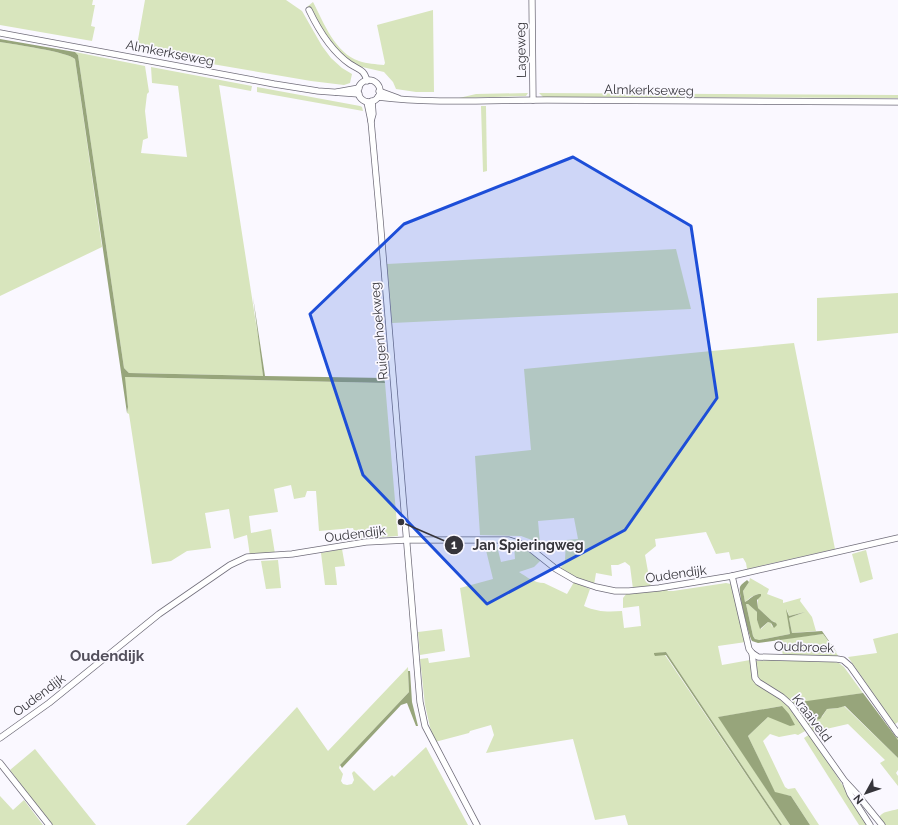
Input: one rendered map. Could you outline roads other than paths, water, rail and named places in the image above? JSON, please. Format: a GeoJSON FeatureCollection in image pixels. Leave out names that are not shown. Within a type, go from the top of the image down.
{"type":"FeatureCollection","features":[{"type":"Feature","properties":{"kind":"street","name":"Lageweg"},"geometry":{"type":"LineString","coordinates":[[532,0],[533,100]]}},
{"type":"Feature","properties":{"kind":"street"},"geometry":{"type":"LineString","coordinates":[[309,10],[316,26],[335,51],[351,65],[361,70],[365,74],[367,81]]}},
{"type":"Feature","properties":{"kind":"street","name":"Almkerkseweg"},"geometry":{"type":"LineString","coordinates":[[0,33],[274,84],[318,91],[336,92],[348,95],[358,94]]}},
{"type":"Feature","properties":{"kind":"street"},"geometry":{"type":"LineString","coordinates":[[367,81],[377,84],[379,94],[370,102],[360,98],[358,94],[358,88],[362,83],[367,81]]}},
{"type":"Feature","properties":{"kind":"street","name":"Almkerkseweg"},"geometry":{"type":"LineString","coordinates":[[336,92],[358,88]]}},
{"type":"Feature","properties":{"kind":"street","name":"Almkerkseweg"},"geometry":{"type":"LineString","coordinates":[[379,94],[400,98],[437,101],[533,100],[898,102]]}},
{"type":"Feature","properties":{"kind":"street","name":"Ruigenhoekweg"},"geometry":{"type":"LineString","coordinates":[[370,102],[373,114],[371,121],[420,702],[425,726],[477,825]]}},
{"type":"Feature","properties":{"kind":"street","name":"Oudendijk"},"geometry":{"type":"LineString","coordinates":[[0,738],[49,703],[159,614],[236,561],[247,557],[292,554],[366,542],[496,539],[518,542],[527,546],[556,569],[574,580],[616,591],[658,588],[732,576],[898,538]]}},
{"type":"Feature","properties":{"kind":"street"},"geometry":{"type":"LineString","coordinates":[[732,576],[749,649],[752,653]]}},
{"type":"Feature","properties":{"kind":"street","name":"Oudbroek"},"geometry":{"type":"LineString","coordinates":[[752,653],[760,657],[843,660],[850,666],[898,734]]}},
{"type":"Feature","properties":{"kind":"street","name":"Kraaiveld"},"geometry":{"type":"LineString","coordinates":[[752,653],[755,678],[758,682],[782,697],[791,705],[844,780],[882,825]]}},
{"type":"Feature","properties":{"kind":"street"},"geometry":{"type":"LineString","coordinates":[[0,763],[48,825]]}},
{"type":"Feature","properties":{"kind":"street","name":"Kraaiveld"},"geometry":{"type":"LineString","coordinates":[[844,780],[850,794],[870,825]]}},
{"type":"Feature","properties":{"kind":"place","name":"Jan Spieringweg"},"geometry":{"type":"Point","coordinates":[401,522]}},
{"type":"Feature","properties":{"kind":"district","name":"Oudendijk"},"geometry":{"type":"Point","coordinates":[107,656]}}]}
